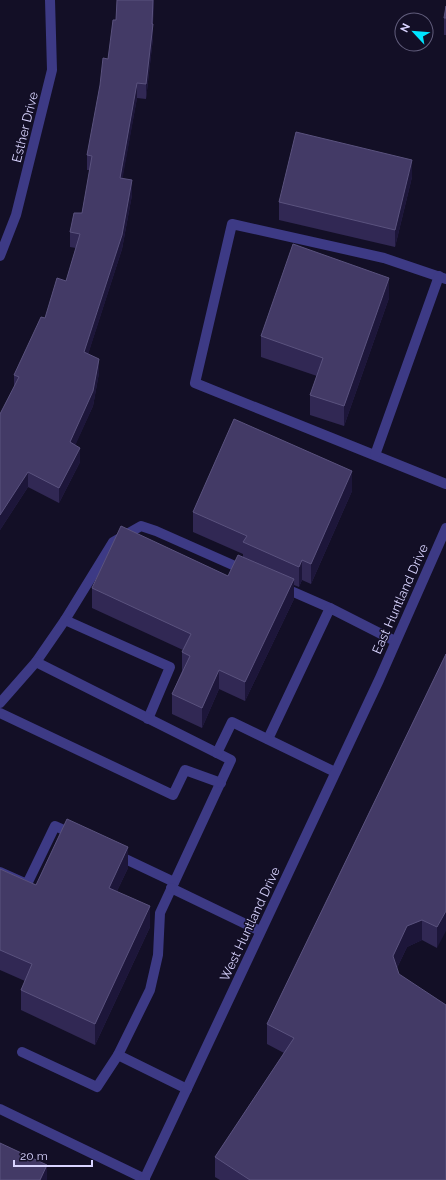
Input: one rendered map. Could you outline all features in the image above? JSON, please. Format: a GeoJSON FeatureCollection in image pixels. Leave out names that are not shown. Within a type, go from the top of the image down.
{"type":"FeatureCollection","features":[{"type":"Feature","properties":{"kind":"street","name":"Esther Drive"},"geometry":{"type":"LineString","coordinates":[[0,256],[16,215],[52,70],[50,0]]}},
{"type":"Feature","properties":{"kind":"street"},"geometry":{"type":"LineString","coordinates":[[375,455],[443,277],[384,258],[232,224],[196,383],[446,484]]}},
{"type":"Feature","properties":{"kind":"street"},"geometry":{"type":"LineString","coordinates":[[0,704],[36,662],[113,542],[141,526],[156,531],[256,576]]}},
{"type":"Feature","properties":{"kind":"street","name":"East Huntland Drive"},"geometry":{"type":"LineString","coordinates":[[378,680],[446,528]]}},
{"type":"Feature","properties":{"kind":"street"},"geometry":{"type":"LineString","coordinates":[[271,582],[330,608],[395,641]]}},
{"type":"Feature","properties":{"kind":"street"},"geometry":{"type":"LineString","coordinates":[[268,739],[330,608]]}},
{"type":"Feature","properties":{"kind":"street"},"geometry":{"type":"LineString","coordinates":[[64,620],[170,667],[148,719]]}},
{"type":"Feature","properties":{"kind":"street"},"geometry":{"type":"LineString","coordinates":[[22,1052],[97,1087],[118,1055],[150,990],[158,955],[160,913],[231,760],[36,662]]}},
{"type":"Feature","properties":{"kind":"street","name":"West Huntland Drive"},"geometry":{"type":"LineString","coordinates":[[144,1180],[378,680]]}},
{"type":"Feature","properties":{"kind":"street"},"geometry":{"type":"LineString","coordinates":[[0,713],[173,795],[185,770],[221,783]]}},
{"type":"Feature","properties":{"kind":"street"},"geometry":{"type":"LineString","coordinates":[[217,753],[232,722],[335,772]]}},
{"type":"Feature","properties":{"kind":"street"},"geometry":{"type":"LineString","coordinates":[[0,872],[27,884],[55,826],[83,839]]}},
{"type":"Feature","properties":{"kind":"street"},"geometry":{"type":"LineString","coordinates":[[111,852],[260,932]]}},
{"type":"Feature","properties":{"kind":"street"},"geometry":{"type":"LineString","coordinates":[[118,1055],[187,1089]]}},
{"type":"Feature","properties":{"kind":"street"},"geometry":{"type":"LineString","coordinates":[[0,1109],[144,1180]]}},
{"type":"Feature","properties":{"kind":"building"},"geometry":{"type":"Polygon","coordinates":[[[117,0],[153,0],[153,24],[146,84],[137,83],[120,178],[132,180],[122,235],[84,352],[99,359],[93,391],[70,442],[80,448],[59,488],[28,472],[0,515],[0,414],[19,377],[14,375],[41,317],[45,318],[57,278],[66,281],[80,234],[70,232],[74,213],[82,213],[92,156],[87,155],[100,85],[103,58],[108,59],[113,20],[116,20],[117,0]]]}},
{"type":"Feature","properties":{"kind":"building"},"geometry":{"type":"Polygon","coordinates":[[[446,6],[446,18],[444,18],[446,6]]]}},
{"type":"Feature","properties":{"kind":"building"},"geometry":{"type":"Polygon","coordinates":[[[296,132],[412,160],[395,230],[279,202],[296,132]]]}},
{"type":"Feature","properties":{"kind":"building"},"geometry":{"type":"Polygon","coordinates":[[[293,244],[389,278],[344,406],[310,395],[323,358],[261,336],[293,244]]]}},
{"type":"Feature","properties":{"kind":"building"},"geometry":{"type":"Polygon","coordinates":[[[234,419],[352,471],[311,564],[302,560],[299,567],[243,542],[247,536],[193,512],[234,419]]]}},
{"type":"Feature","properties":{"kind":"building"},"geometry":{"type":"Polygon","coordinates":[[[121,526],[228,576],[238,555],[294,579],[245,682],[219,670],[202,708],[172,694],[190,656],[182,652],[191,634],[92,588],[121,526]]]}},
{"type":"Feature","properties":{"kind":"building"},"geometry":{"type":"Polygon","coordinates":[[[446,654],[446,911],[437,927],[422,920],[407,926],[393,956],[399,974],[446,1005],[446,1180],[250,1180],[215,1157],[294,1038],[267,1024],[446,654]]]}},
{"type":"Feature","properties":{"kind":"building"},"geometry":{"type":"Polygon","coordinates":[[[67,819],[128,847],[109,888],[150,906],[95,1024],[21,990],[32,964],[0,950],[0,869],[36,885],[67,819]]]}},
{"type":"Feature","properties":{"kind":"building"},"geometry":{"type":"Polygon","coordinates":[[[0,1143],[47,1165],[40,1180],[0,1180],[0,1143]]]}}]}
